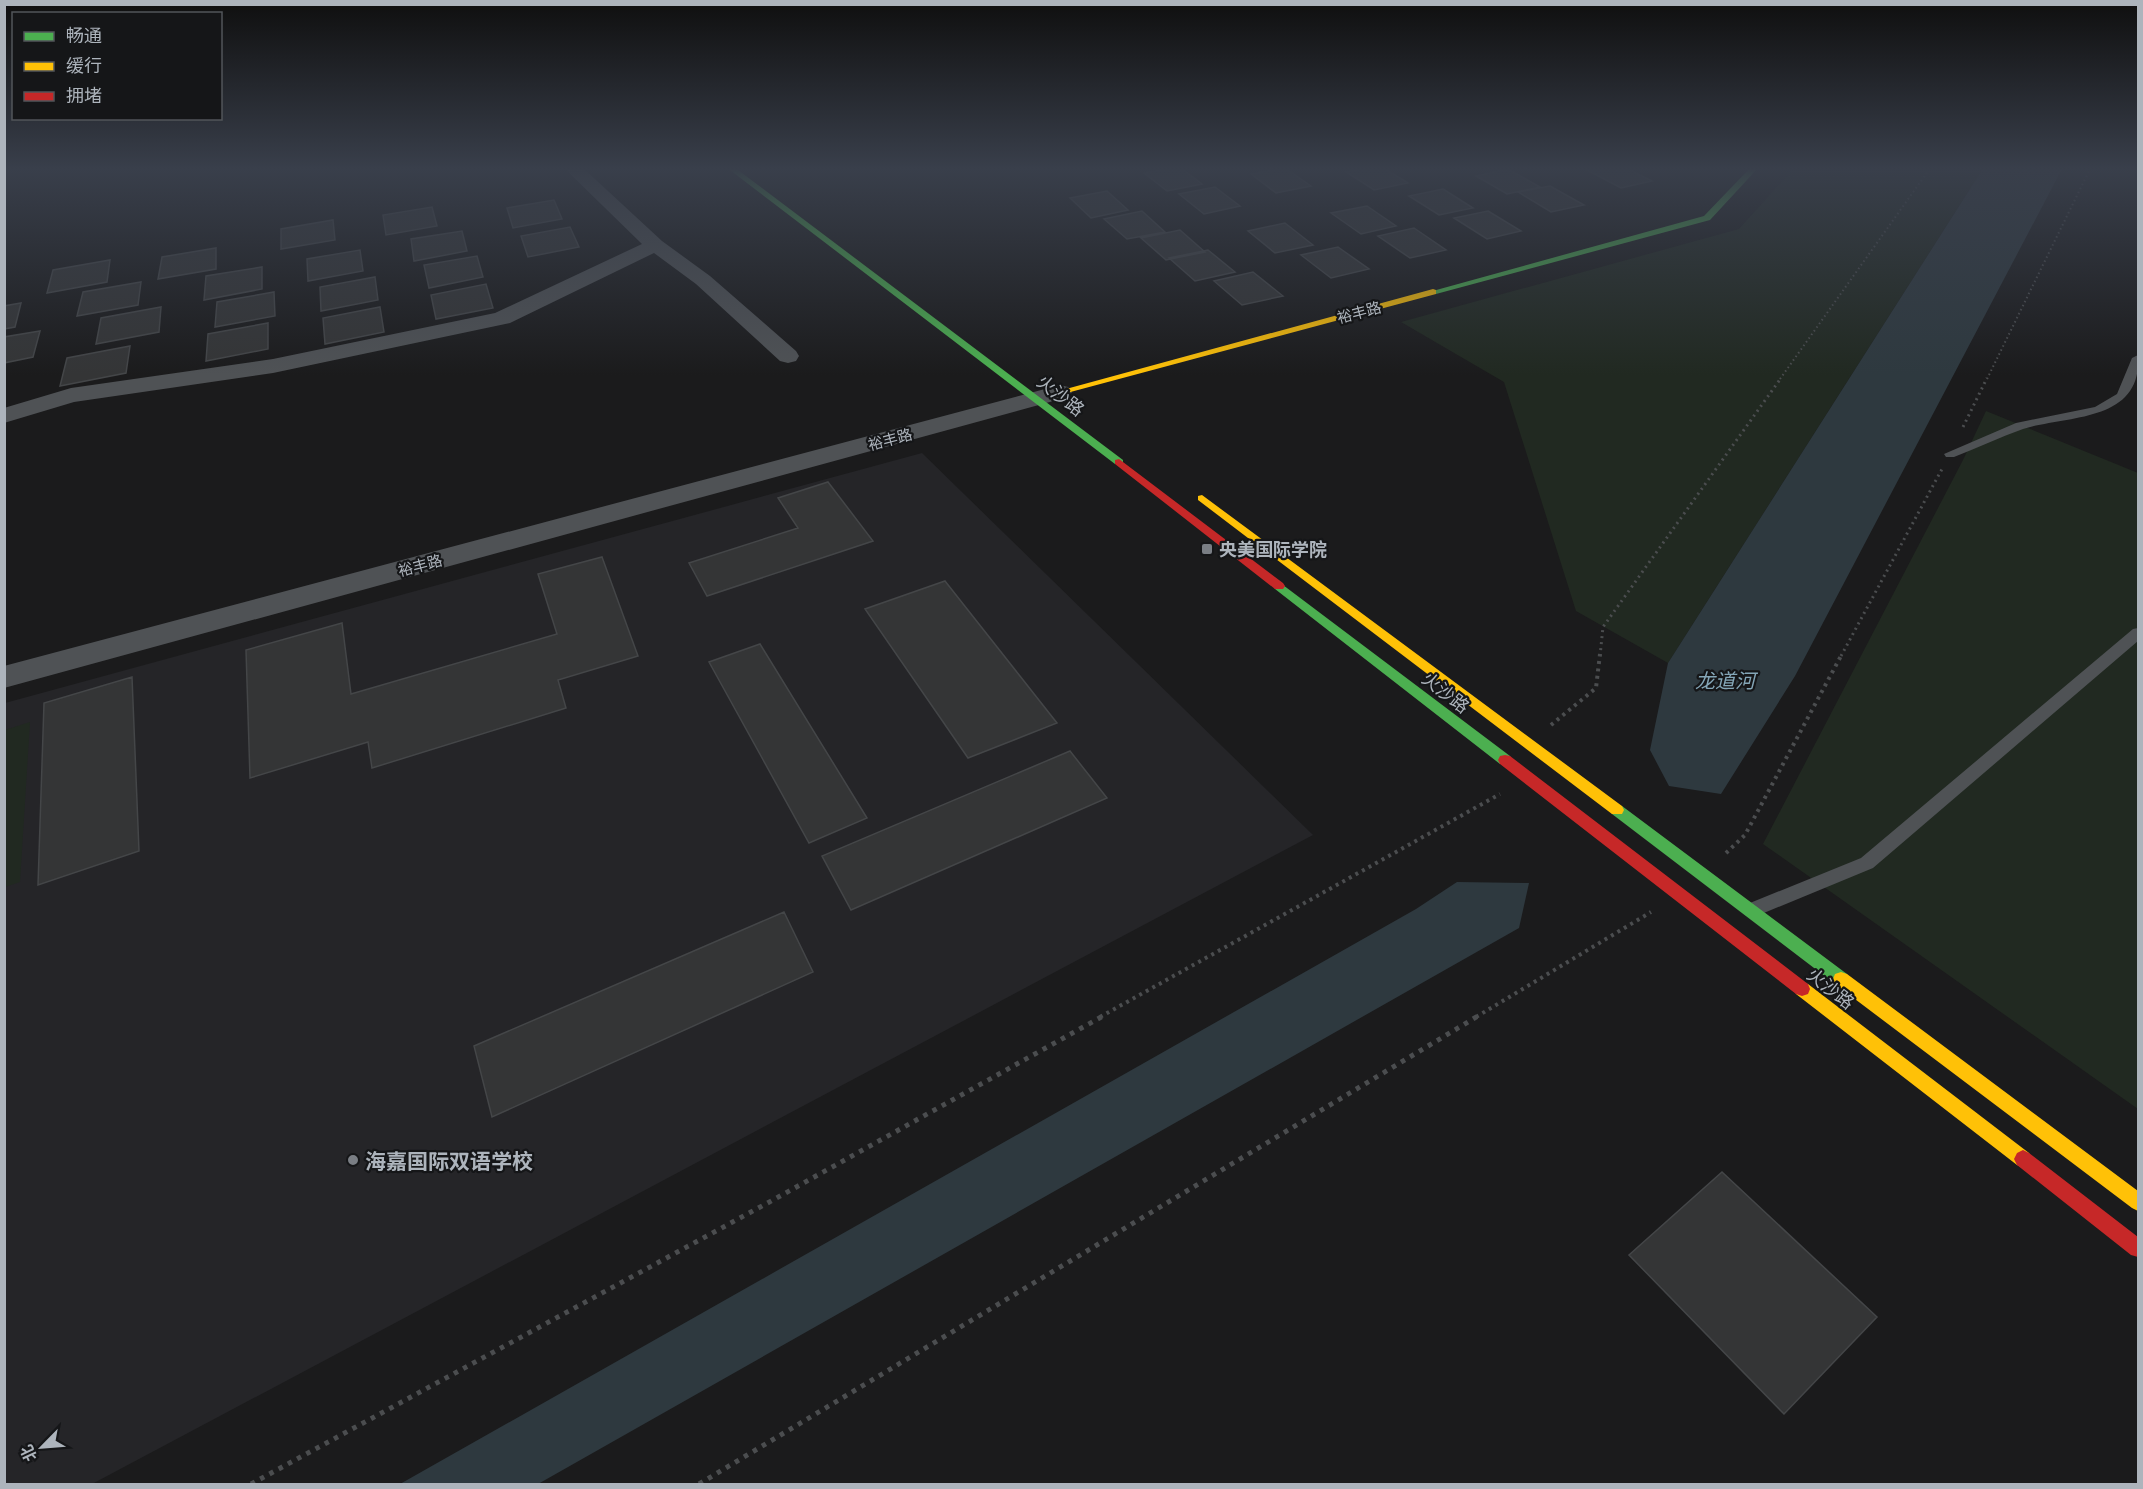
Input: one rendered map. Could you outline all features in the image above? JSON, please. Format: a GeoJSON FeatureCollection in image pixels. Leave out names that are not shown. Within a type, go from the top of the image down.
{"type":"FeatureCollection","features":[{"type":"Feature","properties":{"kind":"main road","name":"火沙路"},"geometry":{"type":"LineString","coordinates":[[829,236],[1052,392],[1529,778],[2139,1248]]}},
{"type":"Feature","properties":{"kind":"main road","name":"裕丰路"},"geometry":{"type":"LineString","coordinates":[[1052,392],[1637,236]]}},
{"type":"Feature","properties":{"kind":"main road","name":"火沙路"},"geometry":{"type":"LineString","coordinates":[[1194,492],[2139,1202]]}},
{"type":"Feature","properties":{"kind":"street"},"geometry":{"type":"LineString","coordinates":[[647,236],[703,280],[788,356]]}},
{"type":"Feature","properties":{"kind":"street"},"geometry":{"type":"LineString","coordinates":[[4,416],[71,394],[273,366],[502,318],[655,244]]}},
{"type":"Feature","properties":{"kind":"street","name":"裕丰路"},"geometry":{"type":"LineString","coordinates":[[4,678],[1052,392]]}},
{"type":"Feature","properties":{"kind":"lane"},"geometry":{"type":"LineString","coordinates":[[1950,454],[2020,426],[2099,410],[2122,396],[2139,358]]}},
{"type":"Feature","properties":{"kind":"lane"},"geometry":{"type":"LineString","coordinates":[[1752,910],[1867,862],[2139,633]]}},
{"type":"Feature","properties":{"kind":"path"},"geometry":{"type":"LineString","coordinates":[[1530,743],[1596,688],[1603,627],[1881,236]]}},
{"type":"Feature","properties":{"kind":"path"},"geometry":{"type":"LineString","coordinates":[[1704,874],[1745,835],[1950,454],[2057,236]]}},
{"type":"Feature","properties":{"kind":"path"},"geometry":{"type":"LineString","coordinates":[[251,1485],[783,1194],[1529,778]]}},
{"type":"Feature","properties":{"kind":"path"},"geometry":{"type":"LineString","coordinates":[[699,1485],[1680,895]]}},
{"type":"Feature","properties":{"kind":"shaded area"},"geometry":{"type":"Polygon","coordinates":[[[1712,236],[1940,236],[1668,663],[1576,611],[1504,382],[1401,322],[1712,236]]]}},
{"type":"Feature","properties":{"kind":"shaded area"},"geometry":{"type":"Polygon","coordinates":[[[1986,411],[2138,473],[2138,1109],[1763,844],[1963,460],[1986,411]]]}},
{"type":"Feature","properties":{"kind":"shaded area","name":"海嘉国际双语学校"},"geometry":{"type":"Polygon","coordinates":[[[922,453],[1313,835],[92,1484],[5,1484],[5,703],[922,453]]]}},
{"type":"Feature","properties":{"kind":"shaded area"},"geometry":{"type":"Polygon","coordinates":[[[30,722],[20,882],[5,887],[5,730],[30,722]]]}},
{"type":"Feature","properties":{"kind":"water","name":"龙道河"},"geometry":{"type":"Polygon","coordinates":[[[1940,236],[2026,236],[1795,676],[1721,794],[1669,786],[1650,750],[1668,663],[1940,236]]]}},
{"type":"Feature","properties":{"kind":"water"},"geometry":{"type":"Polygon","coordinates":[[[1457,882],[1529,883],[1519,928],[538,1484],[400,1484],[1416,909],[1457,882]]]}},
{"type":"Feature","properties":{"kind":"building"},"geometry":{"type":"Polygon","coordinates":[[[281,236],[335,236],[335,240],[281,249],[281,236]]]}},
{"type":"Feature","properties":{"kind":"building"},"geometry":{"type":"Polygon","coordinates":[[[463,236],[467,251],[414,261],[411,239],[463,236]]]}},
{"type":"Feature","properties":{"kind":"building"},"geometry":{"type":"Polygon","coordinates":[[[521,236],[574,236],[579,247],[528,257],[521,236]]]}},
{"type":"Feature","properties":{"kind":"building"},"geometry":{"type":"Polygon","coordinates":[[[1187,236],[1205,252],[1166,260],[1141,238],[1187,236]]]}},
{"type":"Feature","properties":{"kind":"building"},"geometry":{"type":"Polygon","coordinates":[[[1255,236],[1302,236],[1313,245],[1275,253],[1255,236]]]}},
{"type":"Feature","properties":{"kind":"building"},"geometry":{"type":"Polygon","coordinates":[[[1379,236],[1426,236],[1446,250],[1410,258],[1379,236]]]}},
{"type":"Feature","properties":{"kind":"building"},"geometry":{"type":"Polygon","coordinates":[[[1338,247],[1369,269],[1331,278],[1301,255],[1338,247]]]}},
{"type":"Feature","properties":{"kind":"building"},"geometry":{"type":"Polygon","coordinates":[[[216,248],[216,269],[158,279],[162,257],[216,248]]]}},
{"type":"Feature","properties":{"kind":"building"},"geometry":{"type":"Polygon","coordinates":[[[360,250],[363,271],[308,281],[307,259],[360,250]]]}},
{"type":"Feature","properties":{"kind":"building"},"geometry":{"type":"Polygon","coordinates":[[[1208,250],[1235,272],[1195,281],[1169,258],[1208,250]]]}},
{"type":"Feature","properties":{"kind":"building"},"geometry":{"type":"Polygon","coordinates":[[[477,256],[483,277],[429,288],[424,265],[477,256]]]}},
{"type":"Feature","properties":{"kind":"building"},"geometry":{"type":"Polygon","coordinates":[[[110,260],[107,282],[47,293],[53,270],[110,260]]]}},
{"type":"Feature","properties":{"kind":"building"},"geometry":{"type":"Polygon","coordinates":[[[262,267],[262,289],[204,300],[206,276],[262,267]]]}},
{"type":"Feature","properties":{"kind":"building"},"geometry":{"type":"Polygon","coordinates":[[[1253,272],[1283,296],[1242,305],[1214,281],[1253,272]]]}},
{"type":"Feature","properties":{"kind":"building"},"geometry":{"type":"Polygon","coordinates":[[[375,277],[378,300],[321,311],[320,287],[375,277]]]}},
{"type":"Feature","properties":{"kind":"building"},"geometry":{"type":"Polygon","coordinates":[[[141,282],[138,305],[77,316],[83,292],[141,282]]]}},
{"type":"Feature","properties":{"kind":"building"},"geometry":{"type":"Polygon","coordinates":[[[486,284],[493,308],[436,319],[431,295],[486,284]]]}},
{"type":"Feature","properties":{"kind":"building"},"geometry":{"type":"Polygon","coordinates":[[[274,292],[275,316],[215,327],[217,302],[274,292]]]}},
{"type":"Feature","properties":{"kind":"building"},"geometry":{"type":"Polygon","coordinates":[[[21,303],[15,327],[4,329],[4,306],[21,303]]]}},
{"type":"Feature","properties":{"kind":"building"},"geometry":{"type":"Polygon","coordinates":[[[161,307],[159,332],[96,344],[101,318],[161,307]]]}},
{"type":"Feature","properties":{"kind":"building"},"geometry":{"type":"Polygon","coordinates":[[[380,307],[384,332],[325,344],[323,318],[380,307]]]}},
{"type":"Feature","properties":{"kind":"building"},"geometry":{"type":"Polygon","coordinates":[[[268,323],[268,349],[206,361],[208,334],[268,323]]]}},
{"type":"Feature","properties":{"kind":"building"},"geometry":{"type":"Polygon","coordinates":[[[40,331],[33,357],[4,363],[4,337],[40,331]]]}},
{"type":"Feature","properties":{"kind":"building"},"geometry":{"type":"Polygon","coordinates":[[[130,346],[126,373],[60,386],[67,358],[130,346]]]}},
{"type":"Feature","properties":{"kind":"building"},"geometry":{"type":"Polygon","coordinates":[[[828,482],[873,541],[707,596],[689,563],[798,528],[778,498],[828,482]]]}},
{"type":"Feature","properties":{"kind":"building"},"geometry":{"type":"Polygon","coordinates":[[[602,557],[638,656],[558,680],[566,708],[372,768],[368,742],[250,778],[246,650],[342,623],[351,694],[557,634],[538,574],[602,557]]]}},
{"type":"Feature","properties":{"kind":"building"},"geometry":{"type":"Polygon","coordinates":[[[945,581],[1057,723],[968,758],[865,609],[945,581]]]}},
{"type":"Feature","properties":{"kind":"building"},"geometry":{"type":"Polygon","coordinates":[[[760,644],[867,818],[809,843],[709,662],[760,644]]]}},
{"type":"Feature","properties":{"kind":"building"},"geometry":{"type":"Polygon","coordinates":[[[132,677],[139,851],[38,885],[44,703],[132,677]]]}},
{"type":"Feature","properties":{"kind":"building"},"geometry":{"type":"Polygon","coordinates":[[[1070,751],[1107,798],[851,910],[822,856],[1070,751]]]}},
{"type":"Feature","properties":{"kind":"building"},"geometry":{"type":"Polygon","coordinates":[[[784,912],[813,972],[492,1117],[474,1046],[784,912]]]}},
{"type":"Feature","properties":{"kind":"building"},"geometry":{"type":"Polygon","coordinates":[[[1722,1172],[1877,1317],[1784,1414],[1629,1255],[1722,1172]]]}},
{"type":"Feature","properties":{"kind":"traffic: fast"},"geometry":{"type":"LineString","coordinates":[[822,236],[1119,462]]}},
{"type":"Feature","properties":{"kind":"traffic: fast"},"geometry":{"type":"LineString","coordinates":[[1433,292],[1639,236]]}},
{"type":"Feature","properties":{"kind":"traffic: fast"},"geometry":{"type":"LineString","coordinates":[[1279,586],[1505,760]]}},
{"type":"Feature","properties":{"kind":"traffic: fast"},"geometry":{"type":"LineString","coordinates":[[1617,810],[1841,979]]}},
{"type":"Feature","properties":{"kind":"traffic: slow"},"geometry":{"type":"LineString","coordinates":[[1060,392],[1433,292]]}},
{"type":"Feature","properties":{"kind":"traffic: slow"},"geometry":{"type":"LineString","coordinates":[[1202,498],[1617,810]]}},
{"type":"Feature","properties":{"kind":"traffic: slow"},"geometry":{"type":"LineString","coordinates":[[1841,979],[2138,1202]]}},
{"type":"Feature","properties":{"kind":"traffic: slow"},"geometry":{"type":"LineString","coordinates":[[1802,989],[2023,1159]]}},
{"type":"Feature","properties":{"kind":"traffic: jam"},"geometry":{"type":"LineString","coordinates":[[1119,462],[1279,586]]}},
{"type":"Feature","properties":{"kind":"traffic: jam"},"geometry":{"type":"LineString","coordinates":[[1505,760],[1802,989]]}},
{"type":"Feature","properties":{"kind":"traffic: jam"},"geometry":{"type":"LineString","coordinates":[[2023,1159],[2138,1248]]}},
{"type":"Feature","properties":{"kind":"place","name":"央美国际学院"},"geometry":{"type":"Point","coordinates":[1207,549]}},
{"type":"Feature","properties":{"kind":"place","name":"海嘉国际双语学校"},"geometry":{"type":"Point","coordinates":[353,1160]}}]}
